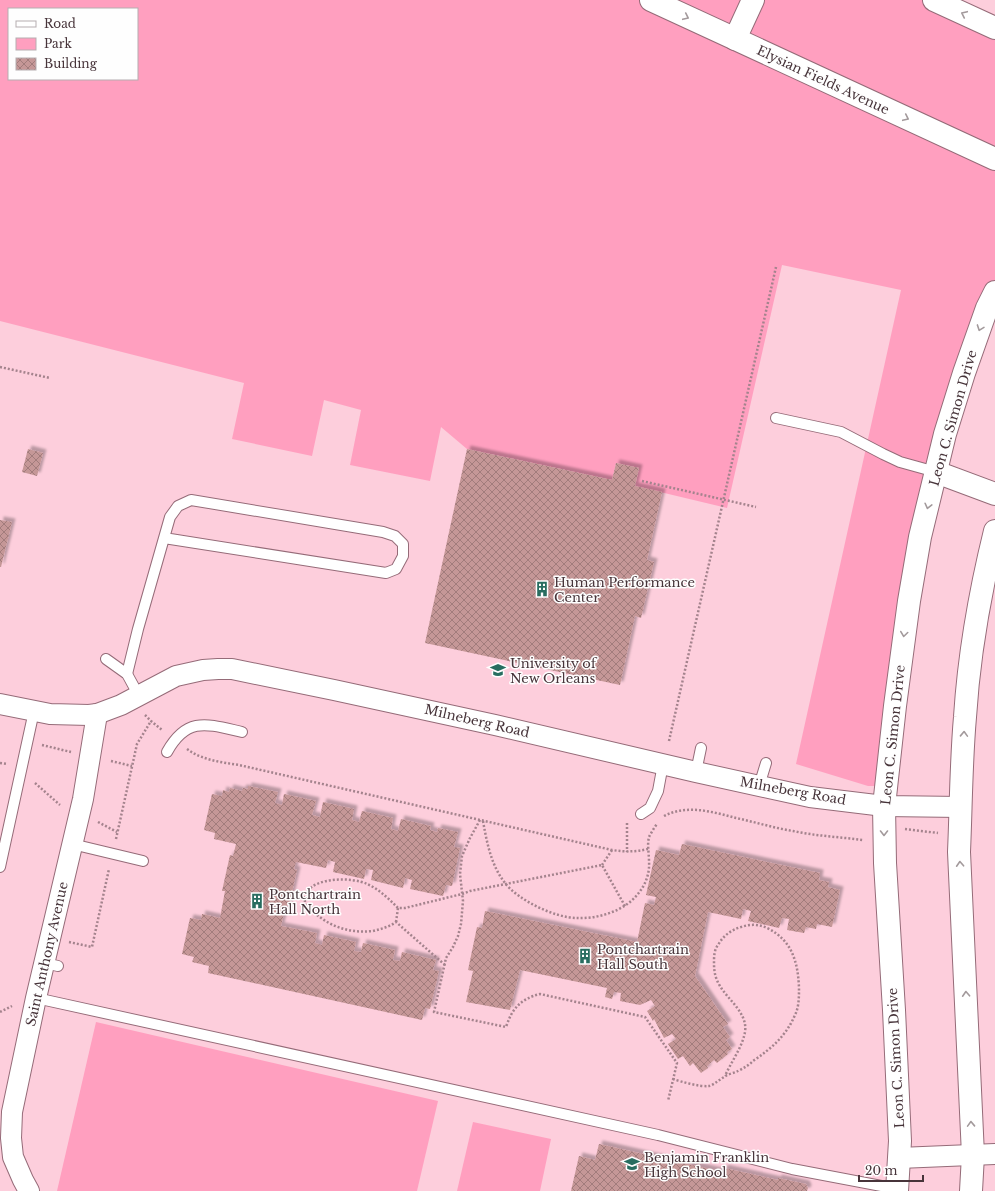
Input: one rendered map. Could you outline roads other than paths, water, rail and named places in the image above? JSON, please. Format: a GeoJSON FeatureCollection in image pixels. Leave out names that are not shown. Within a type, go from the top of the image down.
{"type":"FeatureCollection","features":[{"type":"Feature","properties":{"kind":"main road","name":"Elysian Fields Avenue"},"geometry":{"type":"LineString","coordinates":[[651,0],[995,159]]}},
{"type":"Feature","properties":{"kind":"main road"},"geometry":{"type":"LineString","coordinates":[[735,39],[752,0]]}},
{"type":"Feature","properties":{"kind":"main road"},"geometry":{"type":"LineString","coordinates":[[934,0],[995,28]]}},
{"type":"Feature","properties":{"kind":"main road","name":"Leon C. Simon Drive"},"geometry":{"type":"LineString","coordinates":[[897,1190],[899,1134],[893,1002],[884,863],[884,817],[895,706],[909,601],[920,537],[945,434],[964,373],[987,308],[995,292]]}},
{"type":"Feature","properties":{"kind":"main road"},"geometry":{"type":"LineString","coordinates":[[936,472],[995,494]]}},
{"type":"Feature","properties":{"kind":"main road"},"geometry":{"type":"LineString","coordinates":[[971,1191],[973,1154],[960,859],[964,717],[972,645],[986,567],[995,531]]}},
{"type":"Feature","properties":{"kind":"street","name":"Milneberg Road"},"geometry":{"type":"LineString","coordinates":[[0,704],[50,714],[97,714],[121,705],[176,676],[189,672],[232,669],[495,725],[810,797],[884,817],[961,807]]}},
{"type":"Feature","properties":{"kind":"street","name":"Saint Anthony Avenue"},"geometry":{"type":"LineString","coordinates":[[29,1191],[13,1157],[11,1138],[6,1123],[12,1112],[27,1001],[51,965],[50,938],[83,799],[97,714]]}},
{"type":"Feature","properties":{"kind":"street"},"geometry":{"type":"LineString","coordinates":[[899,1158],[995,1154]]}},
{"type":"Feature","properties":{"kind":"lane"},"geometry":{"type":"LineString","coordinates":[[776,418],[841,432],[900,462],[936,472]]}},
{"type":"Feature","properties":{"kind":"lane"},"geometry":{"type":"LineString","coordinates":[[135,697],[127,674],[138,629],[164,538],[170,517],[178,506],[191,500],[383,532],[395,536],[403,544],[403,556],[396,569],[386,573],[164,538]]}},
{"type":"Feature","properties":{"kind":"lane"},"geometry":{"type":"LineString","coordinates":[[106,659],[127,674]]}},
{"type":"Feature","properties":{"kind":"lane"},"geometry":{"type":"LineString","coordinates":[[0,867],[34,711]]}},
{"type":"Feature","properties":{"kind":"lane"},"geometry":{"type":"LineString","coordinates":[[167,752],[181,733],[196,726],[213,726],[242,732]]}},
{"type":"Feature","properties":{"kind":"lane"},"geometry":{"type":"LineString","coordinates":[[696,772],[701,748]]}},
{"type":"Feature","properties":{"kind":"lane"},"geometry":{"type":"LineString","coordinates":[[759,786],[766,763]]}},
{"type":"Feature","properties":{"kind":"lane"},"geometry":{"type":"LineString","coordinates":[[641,814],[650,808],[658,792],[663,764]]}},
{"type":"Feature","properties":{"kind":"lane"},"geometry":{"type":"LineString","coordinates":[[72,844],[143,861]]}},
{"type":"Feature","properties":{"kind":"lane"},"geometry":{"type":"LineString","coordinates":[[27,1001],[658,1135],[792,1168],[897,1190]]}},
{"type":"Feature","properties":{"kind":"place","name":"Human Performance Center"},"geometry":{"type":"Point","coordinates":[542,589]}},
{"type":"Feature","properties":{"kind":"place","name":"University of New Orleans"},"geometry":{"type":"Point","coordinates":[498,670]}},
{"type":"Feature","properties":{"kind":"place","name":"Pontchartrain Hall North"},"geometry":{"type":"Point","coordinates":[257,901]}},
{"type":"Feature","properties":{"kind":"place","name":"Pontchartrain Hall South"},"geometry":{"type":"Point","coordinates":[585,956]}},
{"type":"Feature","properties":{"kind":"place","name":"Benjamin Franklin High School"},"geometry":{"type":"Point","coordinates":[632,1164]}}]}
